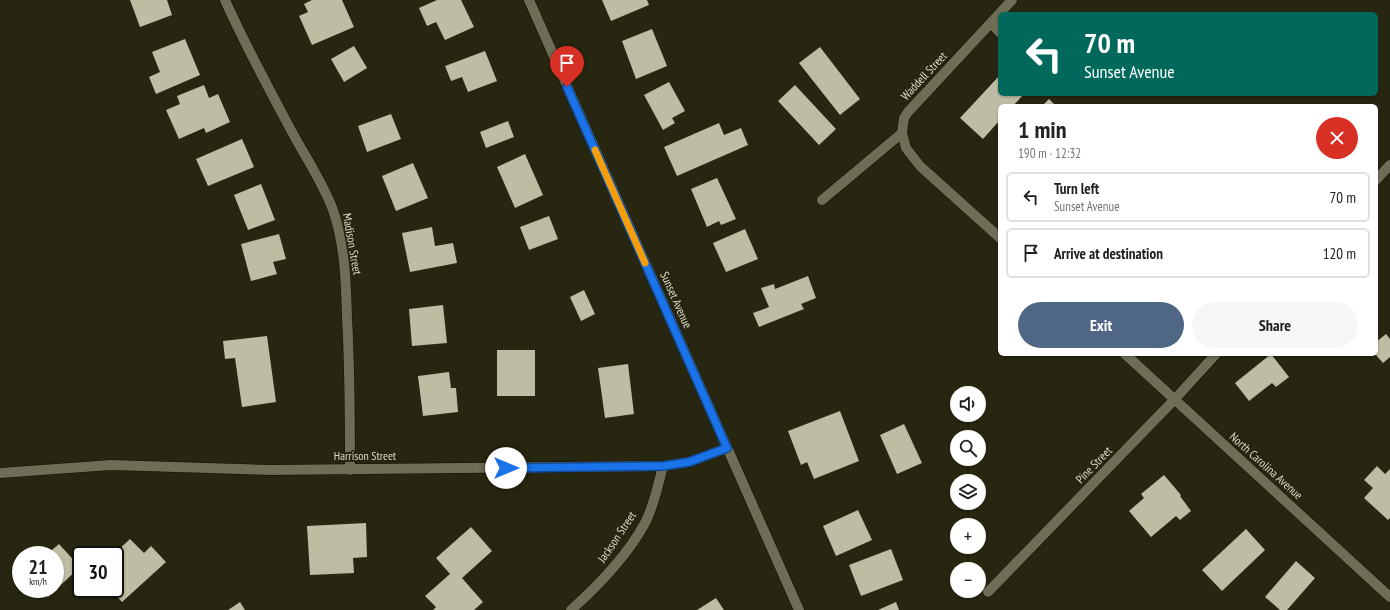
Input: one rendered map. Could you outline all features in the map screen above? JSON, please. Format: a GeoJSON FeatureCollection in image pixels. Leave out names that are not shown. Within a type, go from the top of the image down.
{"type":"FeatureCollection","features":[{"type":"Feature","properties":{"kind":"street","name":"Madison Street"},"geometry":{"type":"LineString","coordinates":[[225,0],[270,91],[320,184],[332,209],[338,227],[343,256],[346,292],[350,372],[350,470]]}},
{"type":"Feature","properties":{"kind":"street","name":"Sunset Avenue"},"geometry":{"type":"LineString","coordinates":[[529,0],[799,610]]}},
{"type":"Feature","properties":{"kind":"street","name":"Waddell Street"},"geometry":{"type":"LineString","coordinates":[[1001,12],[1012,0]]}},
{"type":"Feature","properties":{"kind":"street","name":"Waddell Street"},"geometry":{"type":"LineString","coordinates":[[902,133],[904,118],[908,112],[998,15]]}},
{"type":"Feature","properties":{"kind":"street"},"geometry":{"type":"LineString","coordinates":[[991,23],[998,31]]}},
{"type":"Feature","properties":{"kind":"street"},"geometry":{"type":"LineString","coordinates":[[822,200],[902,133],[906,148],[920,166],[998,236]]}},
{"type":"Feature","properties":{"kind":"street"},"geometry":{"type":"LineString","coordinates":[[1378,178],[1390,165]]}},
{"type":"Feature","properties":{"kind":"street","name":"North Carolina Avenue"},"geometry":{"type":"LineString","coordinates":[[1127,356],[1390,597]]}},
{"type":"Feature","properties":{"kind":"street","name":"Pine Street"},"geometry":{"type":"LineString","coordinates":[[988,592],[1174,400],[1214,356]]}},
{"type":"Feature","properties":{"kind":"street","name":"Harrison Street"},"geometry":{"type":"LineString","coordinates":[[0,473],[111,465],[270,470],[663,466],[689,462],[727,448]]}},
{"type":"Feature","properties":{"kind":"street","name":"Jackson Street"},"geometry":{"type":"LineString","coordinates":[[571,610],[609,573],[631,544],[645,522],[651,509],[663,466]]}},
{"type":"Feature","properties":{"kind":"building"},"geometry":{"type":"Polygon","coordinates":[[[130,0],[167,0],[172,15],[140,27],[130,0]]]}},
{"type":"Feature","properties":{"kind":"building"},"geometry":{"type":"Polygon","coordinates":[[[312,0],[342,0],[354,27],[312,45],[299,16],[308,12],[304,4],[312,0]]]}},
{"type":"Feature","properties":{"kind":"building"},"geometry":{"type":"Polygon","coordinates":[[[437,0],[461,0],[474,27],[445,40],[436,22],[427,26],[419,8],[437,0]]]}},
{"type":"Feature","properties":{"kind":"building"},"geometry":{"type":"Polygon","coordinates":[[[602,0],[647,0],[649,5],[611,21],[602,0]]]}},
{"type":"Feature","properties":{"kind":"building"},"geometry":{"type":"Polygon","coordinates":[[[652,29],[667,66],[636,79],[622,41],[652,29]]]}},
{"type":"Feature","properties":{"kind":"building"},"geometry":{"type":"Polygon","coordinates":[[[185,39],[200,75],[156,94],[149,77],[160,72],[152,52],[185,39]]]}},
{"type":"Feature","properties":{"kind":"building"},"geometry":{"type":"Polygon","coordinates":[[[354,46],[367,68],[344,82],[331,59],[354,46]]]}},
{"type":"Feature","properties":{"kind":"building"},"geometry":{"type":"Polygon","coordinates":[[[820,47],[860,99],[840,115],[799,63],[820,47]]]}},
{"type":"Feature","properties":{"kind":"building"},"geometry":{"type":"Polygon","coordinates":[[[485,51],[497,81],[468,92],[462,77],[451,81],[445,66],[485,51]]]}},
{"type":"Feature","properties":{"kind":"building"},"geometry":{"type":"Polygon","coordinates":[[[998,77],[998,96],[1022,96],[1015,104],[998,104],[998,122],[983,139],[960,118],[998,77]]]}},
{"type":"Feature","properties":{"kind":"building"},"geometry":{"type":"Polygon","coordinates":[[[669,82],[685,111],[672,118],[675,123],[663,130],[644,95],[669,82]]]}},
{"type":"Feature","properties":{"kind":"building"},"geometry":{"type":"Polygon","coordinates":[[[204,85],[209,98],[218,94],[230,122],[206,133],[204,128],[179,139],[166,110],[180,104],[177,96],[204,85]]]}},
{"type":"Feature","properties":{"kind":"building"},"geometry":{"type":"Polygon","coordinates":[[[795,85],[836,129],[819,145],[778,101],[795,85]]]}},
{"type":"Feature","properties":{"kind":"building"},"geometry":{"type":"Polygon","coordinates":[[[1049,99],[1054,104],[1044,104],[1049,99]]]}},
{"type":"Feature","properties":{"kind":"building"},"geometry":{"type":"Polygon","coordinates":[[[391,114],[401,139],[367,152],[358,126],[391,114]]]}},
{"type":"Feature","properties":{"kind":"building"},"geometry":{"type":"Polygon","coordinates":[[[508,121],[514,137],[486,148],[480,132],[508,121]]]}},
{"type":"Feature","properties":{"kind":"building"},"geometry":{"type":"Polygon","coordinates":[[[719,123],[724,135],[741,128],[748,145],[677,176],[664,147],[719,123]]]}},
{"type":"Feature","properties":{"kind":"building"},"geometry":{"type":"Polygon","coordinates":[[[242,139],[254,167],[208,186],[196,159],[242,139]]]}},
{"type":"Feature","properties":{"kind":"building"},"geometry":{"type":"Polygon","coordinates":[[[525,154],[543,195],[515,208],[497,167],[525,154]]]}},
{"type":"Feature","properties":{"kind":"building"},"geometry":{"type":"Polygon","coordinates":[[[413,163],[428,198],[396,211],[382,176],[413,163]]]}},
{"type":"Feature","properties":{"kind":"building"},"geometry":{"type":"Polygon","coordinates":[[[717,178],[736,219],[721,225],[719,221],[707,227],[691,189],[717,178]]]}},
{"type":"Feature","properties":{"kind":"building"},"geometry":{"type":"Polygon","coordinates":[[[261,184],[275,220],[248,230],[234,195],[261,184]]]}},
{"type":"Feature","properties":{"kind":"building"},"geometry":{"type":"Polygon","coordinates":[[[549,216],[558,239],[529,250],[520,227],[549,216]]]}},
{"type":"Feature","properties":{"kind":"building"},"geometry":{"type":"Polygon","coordinates":[[[432,227],[435,246],[453,243],[457,263],[410,272],[402,233],[432,227]]]}},
{"type":"Feature","properties":{"kind":"building"},"geometry":{"type":"Polygon","coordinates":[[[745,229],[758,259],[726,272],[713,243],[745,229]]]}},
{"type":"Feature","properties":{"kind":"building"},"geometry":{"type":"Polygon","coordinates":[[[279,234],[286,259],[273,262],[277,274],[251,281],[241,244],[279,234]]]}},
{"type":"Feature","properties":{"kind":"building"},"geometry":{"type":"Polygon","coordinates":[[[808,276],[816,298],[801,304],[804,309],[759,327],[753,313],[769,307],[761,288],[774,284],[775,289],[808,276]]]}},
{"type":"Feature","properties":{"kind":"building"},"geometry":{"type":"Polygon","coordinates":[[[584,290],[595,314],[581,321],[570,297],[584,290]]]}},
{"type":"Feature","properties":{"kind":"building"},"geometry":{"type":"Polygon","coordinates":[[[443,305],[447,343],[412,346],[409,309],[443,305]]]}},
{"type":"Feature","properties":{"kind":"building"},"geometry":{"type":"Polygon","coordinates":[[[1386,334],[1390,339],[1390,357],[1383,363],[1377,356],[1378,356],[1378,340],[1386,334]]]}},
{"type":"Feature","properties":{"kind":"building"},"geometry":{"type":"Polygon","coordinates":[[[267,336],[276,402],[242,407],[235,358],[225,359],[223,341],[267,336]]]}},
{"type":"Feature","properties":{"kind":"building"},"geometry":{"type":"Polygon","coordinates":[[[497,350],[535,350],[535,396],[497,396],[497,350]]]}},
{"type":"Feature","properties":{"kind":"building"},"geometry":{"type":"Polygon","coordinates":[[[1269,356],[1273,356],[1289,377],[1276,387],[1272,383],[1249,401],[1235,383],[1269,356]]]}},
{"type":"Feature","properties":{"kind":"building"},"geometry":{"type":"Polygon","coordinates":[[[628,364],[634,414],[605,418],[598,368],[628,364]]]}},
{"type":"Feature","properties":{"kind":"building"},"geometry":{"type":"Polygon","coordinates":[[[449,372],[451,388],[456,388],[458,412],[423,416],[418,376],[449,372]]]}},
{"type":"Feature","properties":{"kind":"building"},"geometry":{"type":"Polygon","coordinates":[[[840,411],[859,461],[814,479],[807,462],[801,465],[788,431],[840,411]]]}},
{"type":"Feature","properties":{"kind":"building"},"geometry":{"type":"Polygon","coordinates":[[[904,424],[922,463],[897,474],[880,435],[904,424]]]}},
{"type":"Feature","properties":{"kind":"building"},"geometry":{"type":"Polygon","coordinates":[[[1377,466],[1385,474],[1390,469],[1390,518],[1388,520],[1364,498],[1373,488],[1364,480],[1377,466]]]}},
{"type":"Feature","properties":{"kind":"building"},"geometry":{"type":"Polygon","coordinates":[[[1164,475],[1181,495],[1180,496],[1191,511],[1180,520],[1176,516],[1151,537],[1129,511],[1144,498],[1141,494],[1164,475]]]}},
{"type":"Feature","properties":{"kind":"building"},"geometry":{"type":"Polygon","coordinates":[[[858,510],[872,540],[836,556],[823,526],[858,510]]]}},
{"type":"Feature","properties":{"kind":"building"},"geometry":{"type":"Polygon","coordinates":[[[366,523],[367,557],[353,558],[354,573],[310,575],[307,526],[366,523]]]}},
{"type":"Feature","properties":{"kind":"building"},"geometry":{"type":"Polygon","coordinates":[[[471,527],[492,551],[462,578],[483,602],[474,610],[433,610],[436,607],[425,596],[450,574],[436,558],[471,527]]]}},
{"type":"Feature","properties":{"kind":"building"},"geometry":{"type":"Polygon","coordinates":[[[1246,529],[1265,550],[1222,591],[1202,570],[1246,529]]]}},
{"type":"Feature","properties":{"kind":"building"},"geometry":{"type":"Polygon","coordinates":[[[130,539],[144,553],[151,546],[166,562],[122,602],[118,598],[124,598],[124,546],[122,546],[130,539]]]}},
{"type":"Feature","properties":{"kind":"building"},"geometry":{"type":"Polygon","coordinates":[[[64,549],[72,558],[72,574],[64,582],[64,549]]]}},
{"type":"Feature","properties":{"kind":"building"},"geometry":{"type":"Polygon","coordinates":[[[891,549],[903,580],[861,596],[849,565],[891,549]]]}},
{"type":"Feature","properties":{"kind":"building"},"geometry":{"type":"Polygon","coordinates":[[[1296,561],[1315,578],[1287,610],[1280,610],[1265,597],[1296,561]]]}},
{"type":"Feature","properties":{"kind":"building"},"geometry":{"type":"Polygon","coordinates":[[[716,598],[724,610],[697,610],[716,598]]]}},
{"type":"Feature","properties":{"kind":"building"},"geometry":{"type":"Polygon","coordinates":[[[240,602],[245,610],[228,610],[240,602]]]}},
{"type":"Feature","properties":{"kind":"building"},"geometry":{"type":"Polygon","coordinates":[[[896,602],[899,610],[878,610],[896,602]]]}},
{"type":"Feature","properties":{"kind":"slow traffic"},"geometry":{"type":"LineString","coordinates":[[595,150],[645,263]]}},
{"type":"Feature","properties":{"kind":"route"},"geometry":{"type":"LineString","coordinates":[[506,468],[663,466],[689,462],[727,448],[567,87]]}}]}
